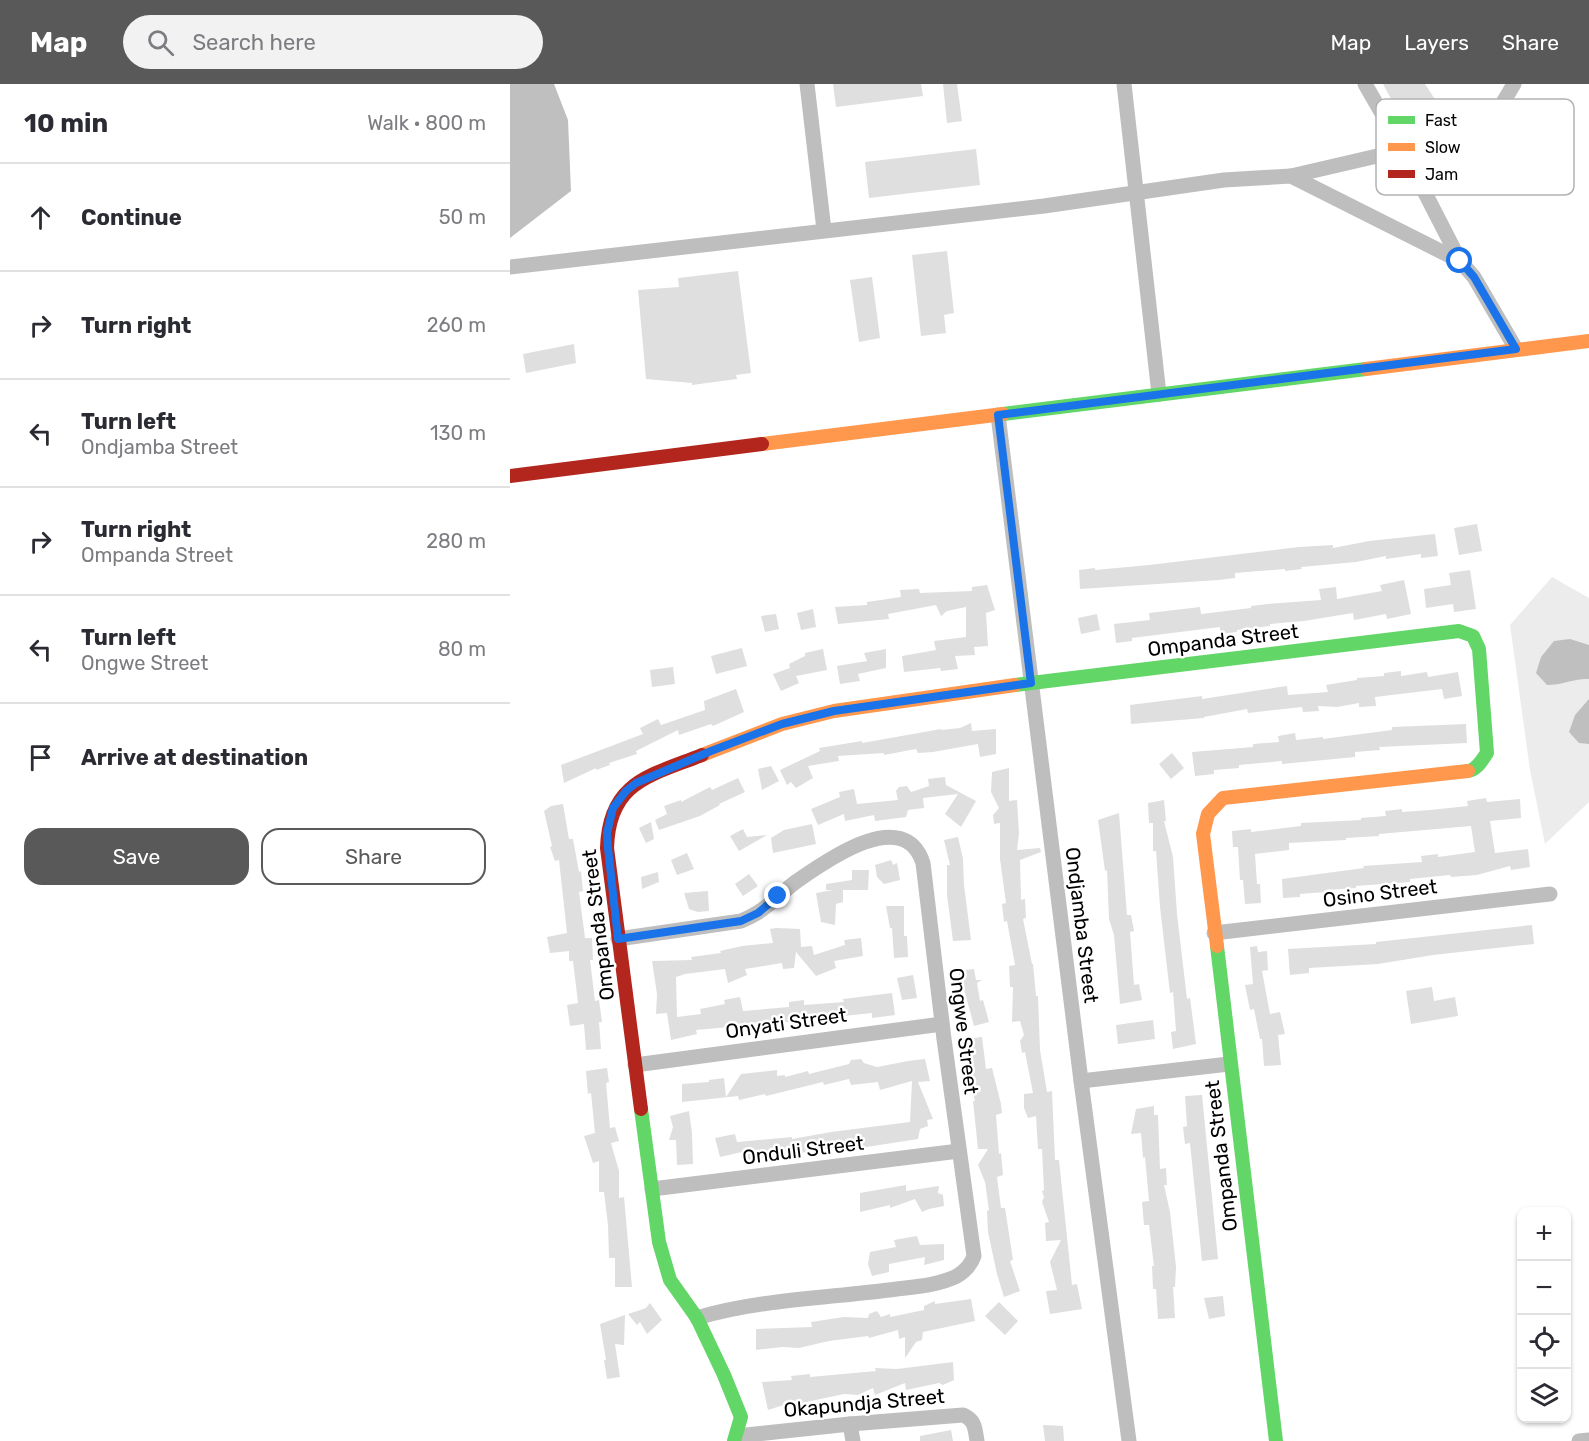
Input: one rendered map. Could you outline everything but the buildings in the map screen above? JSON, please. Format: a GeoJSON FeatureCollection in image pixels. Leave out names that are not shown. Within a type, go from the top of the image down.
{"type":"FeatureCollection","features":[{"type":"Feature","properties":{"kind":"street"},"geometry":{"type":"LineString","coordinates":[[807,84],[824,231]]}},
{"type":"Feature","properties":{"kind":"street"},"geometry":{"type":"LineString","coordinates":[[1124,84],[1159,394]]}},
{"type":"Feature","properties":{"kind":"street"},"geometry":{"type":"LineString","coordinates":[[1365,84],[1376,103]]}},
{"type":"Feature","properties":{"kind":"street"},"geometry":{"type":"LineString","coordinates":[[1505,99],[1514,84]]}},
{"type":"Feature","properties":{"kind":"street"},"geometry":{"type":"LineString","coordinates":[[510,267],[1033,207],[1224,180],[1291,176],[1376,156]]}},
{"type":"Feature","properties":{"kind":"street"},"geometry":{"type":"LineString","coordinates":[[1291,176],[1460,261]]}},
{"type":"Feature","properties":{"kind":"street"},"geometry":{"type":"LineString","coordinates":[[1426,195],[1460,261],[1474,277],[1516,349]]}},
{"type":"Feature","properties":{"kind":"street"},"geometry":{"type":"LineString","coordinates":[[510,476],[1589,340]]}},
{"type":"Feature","properties":{"kind":"street","name":"Ondjamba Street"},"geometry":{"type":"LineString","coordinates":[[998,415],[1081,1081],[1129,1441]]}},
{"type":"Feature","properties":{"kind":"street","name":"Ompanda Street"},"geometry":{"type":"LineString","coordinates":[[735,1439],[741,1417],[697,1318],[674,1287],[667,1273],[659,1242],[618,939],[607,833],[613,808],[626,791],[636,783],[711,751],[782,724],[834,711],[1031,683],[1459,631],[1473,636],[1479,649],[1487,753],[1471,771],[1223,798],[1211,808],[1204,820],[1203,834],[1229,1064],[1276,1441]]}},
{"type":"Feature","properties":{"kind":"street","name":"Ongwe Street"},"geometry":{"type":"LineString","coordinates":[[618,939],[741,921],[758,913],[797,881],[861,842],[876,838],[906,840],[921,855],[974,1256],[971,1264],[958,1275],[927,1284],[839,1297],[739,1307],[697,1318]]}},
{"type":"Feature","properties":{"kind":"street","name":"Osino Street"},"geometry":{"type":"LineString","coordinates":[[1214,933],[1550,894]]}},
{"type":"Feature","properties":{"kind":"street","name":"Onyati Street"},"geometry":{"type":"LineString","coordinates":[[635,1065],[942,1024]]}},
{"type":"Feature","properties":{"kind":"street"},"geometry":{"type":"LineString","coordinates":[[1081,1081],[1229,1064]]}},
{"type":"Feature","properties":{"kind":"street","name":"Onduli Street"},"geometry":{"type":"LineString","coordinates":[[652,1189],[959,1151]]}},
{"type":"Feature","properties":{"kind":"street","name":"Okapundja Street"},"geometry":{"type":"LineString","coordinates":[[735,1439],[850,1424],[963,1415],[971,1418],[975,1425],[977,1441]]}},
{"type":"Feature","properties":{"kind":"street"},"geometry":{"type":"LineString","coordinates":[[850,1424],[853,1441]]}},
{"type":"Feature","properties":{"kind":"street"},"geometry":{"type":"LineString","coordinates":[[1579,1441],[1589,1440]]}},
{"type":"Feature","properties":{"kind":"shaded area"},"geometry":{"type":"Polygon","coordinates":[[[510,84],[554,84],[568,120],[571,191],[510,238],[510,84]]]}},
{"type":"Feature","properties":{"kind":"shaded area"},"geometry":{"type":"Polygon","coordinates":[[[1552,577],[1589,598],[1589,802],[1545,844],[1530,770],[1510,625],[1552,577]]]}},
{"type":"Feature","properties":{"kind":"shaded area"},"geometry":{"type":"Polygon","coordinates":[[[1570,639],[1589,645],[1589,679],[1547,685],[1536,673],[1541,657],[1554,641],[1570,639]]]}},
{"type":"Feature","properties":{"kind":"shaded area"},"geometry":{"type":"Polygon","coordinates":[[[1589,699],[1589,744],[1579,743],[1569,732],[1575,715],[1589,699]]]}},
{"type":"Feature","properties":{"kind":"traffic: fast"},"geometry":{"type":"LineString","coordinates":[[1003,414],[1366,369]]}},
{"type":"Feature","properties":{"kind":"traffic: fast"},"geometry":{"type":"LineString","coordinates":[[1015,685],[1459,631],[1473,636],[1479,649],[1487,753],[1477,767],[1468,771]]}},
{"type":"Feature","properties":{"kind":"traffic: fast"},"geometry":{"type":"LineString","coordinates":[[1217,946],[1276,1441]]}},
{"type":"Feature","properties":{"kind":"traffic: fast"},"geometry":{"type":"LineString","coordinates":[[641,1109],[659,1242],[670,1280],[697,1318],[741,1417],[734,1441]]}},
{"type":"Feature","properties":{"kind":"traffic: slow"},"geometry":{"type":"LineString","coordinates":[[1366,369],[1589,341]]}},
{"type":"Feature","properties":{"kind":"traffic: slow"},"geometry":{"type":"LineString","coordinates":[[762,444],[1003,414]]}},
{"type":"Feature","properties":{"kind":"traffic: slow"},"geometry":{"type":"LineString","coordinates":[[702,755],[782,724],[834,711],[1015,685]]}},
{"type":"Feature","properties":{"kind":"traffic: slow"},"geometry":{"type":"LineString","coordinates":[[1217,946],[1203,834],[1208,814],[1223,798],[1468,771]]}},
{"type":"Feature","properties":{"kind":"traffic: jam"},"geometry":{"type":"LineString","coordinates":[[510,476],[762,444]]}},
{"type":"Feature","properties":{"kind":"traffic: jam"},"geometry":{"type":"LineString","coordinates":[[641,1109],[607,848],[609,826],[615,809],[624,795],[635,785],[649,776],[702,755]]}},
{"type":"Feature","properties":{"kind":"route"},"geometry":{"type":"LineString","coordinates":[[778,896],[758,913],[741,921],[618,939],[607,833],[613,808],[626,791],[636,783],[711,751],[808,716],[1031,683],[998,415],[1516,349],[1474,277],[1460,261]]}}]}
